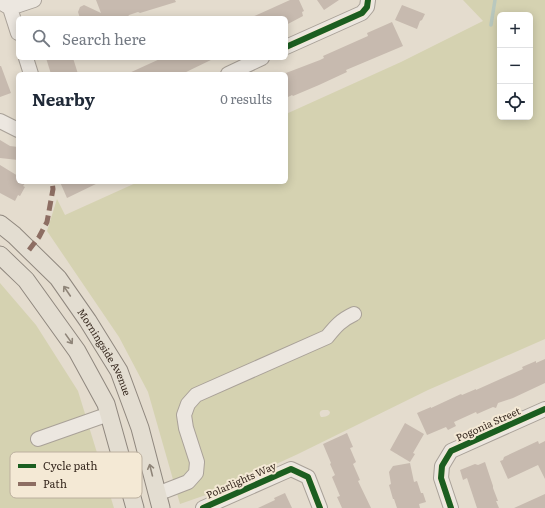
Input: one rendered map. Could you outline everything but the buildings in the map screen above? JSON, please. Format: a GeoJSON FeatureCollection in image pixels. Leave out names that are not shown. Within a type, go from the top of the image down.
{"type":"FeatureCollection","features":[{"type":"Feature","properties":{"kind":"main road","name":"Morningside Avenue"},"geometry":{"type":"LineString","coordinates":[[0,224],[14,235],[58,278],[88,321],[119,371],[140,428],[159,501]]}},
{"type":"Feature","properties":{"kind":"main road"},"geometry":{"type":"LineString","coordinates":[[0,255],[26,280],[77,351],[106,404],[120,452]]}},
{"type":"Feature","properties":{"kind":"main road"},"geometry":{"type":"LineString","coordinates":[[132,498],[135,508]]}},
{"type":"Feature","properties":{"kind":"street"},"geometry":{"type":"LineString","coordinates":[[16,29],[5,5],[34,0]]}},
{"type":"Feature","properties":{"kind":"street"},"geometry":{"type":"LineString","coordinates":[[288,46],[362,12],[367,7],[368,0]]}},
{"type":"Feature","properties":{"kind":"street"},"geometry":{"type":"LineString","coordinates":[[27,60],[30,72]]}},
{"type":"Feature","properties":{"kind":"street"},"geometry":{"type":"LineString","coordinates":[[232,72],[258,60]]}},
{"type":"Feature","properties":{"kind":"street"},"geometry":{"type":"LineString","coordinates":[[0,121],[16,129]]}},
{"type":"Feature","properties":{"kind":"street"},"geometry":{"type":"LineString","coordinates":[[159,501],[188,482],[196,473],[197,462],[186,428],[184,415],[188,404],[196,395],[328,337],[335,326],[354,314]]}},
{"type":"Feature","properties":{"kind":"street","name":"Pogonia Street"},"geometry":{"type":"LineString","coordinates":[[451,508],[441,478],[442,466],[451,451],[545,409]]}},
{"type":"Feature","properties":{"kind":"street"},"geometry":{"type":"LineString","coordinates":[[38,439],[109,414]]}},
{"type":"Feature","properties":{"kind":"street","name":"Polarlights Way"},"geometry":{"type":"LineString","coordinates":[[203,508],[291,469],[308,477],[320,508]]}},
{"type":"Feature","properties":{"kind":"shaded area"},"geometry":{"type":"Polygon","coordinates":[[[463,0],[545,0],[545,339],[428,390],[298,454],[220,490],[180,504],[148,392],[119,337],[47,231],[57,199],[65,215],[134,184],[288,184],[288,113],[401,62],[483,21],[463,0]],[[323,410],[321,411],[320,415],[321,417],[326,416],[330,412],[328,410],[323,410]]]}},
{"type":"Feature","properties":{"kind":"shaded area"},"geometry":{"type":"Polygon","coordinates":[[[0,283],[36,325],[78,391],[97,452],[10,452],[10,498],[111,498],[114,508],[0,508],[0,283]]]}},
{"type":"Feature","properties":{"kind":"waterway"},"geometry":{"type":"LineString","coordinates":[[491,25],[495,0]]}},
{"type":"Feature","properties":{"kind":"marked path"},"geometry":{"type":"LineString","coordinates":[[29,250],[39,237],[47,222],[53,189],[52,184]]}},
{"type":"Feature","properties":{"kind":"cycle path"},"geometry":{"type":"LineString","coordinates":[[288,46],[362,13],[367,7],[368,0]]}},
{"type":"Feature","properties":{"kind":"cycle path"},"geometry":{"type":"LineString","coordinates":[[451,508],[441,478],[442,466],[451,451],[545,409]]}},
{"type":"Feature","properties":{"kind":"cycle path"},"geometry":{"type":"LineString","coordinates":[[203,508],[291,469],[308,477],[320,508]]}}]}
